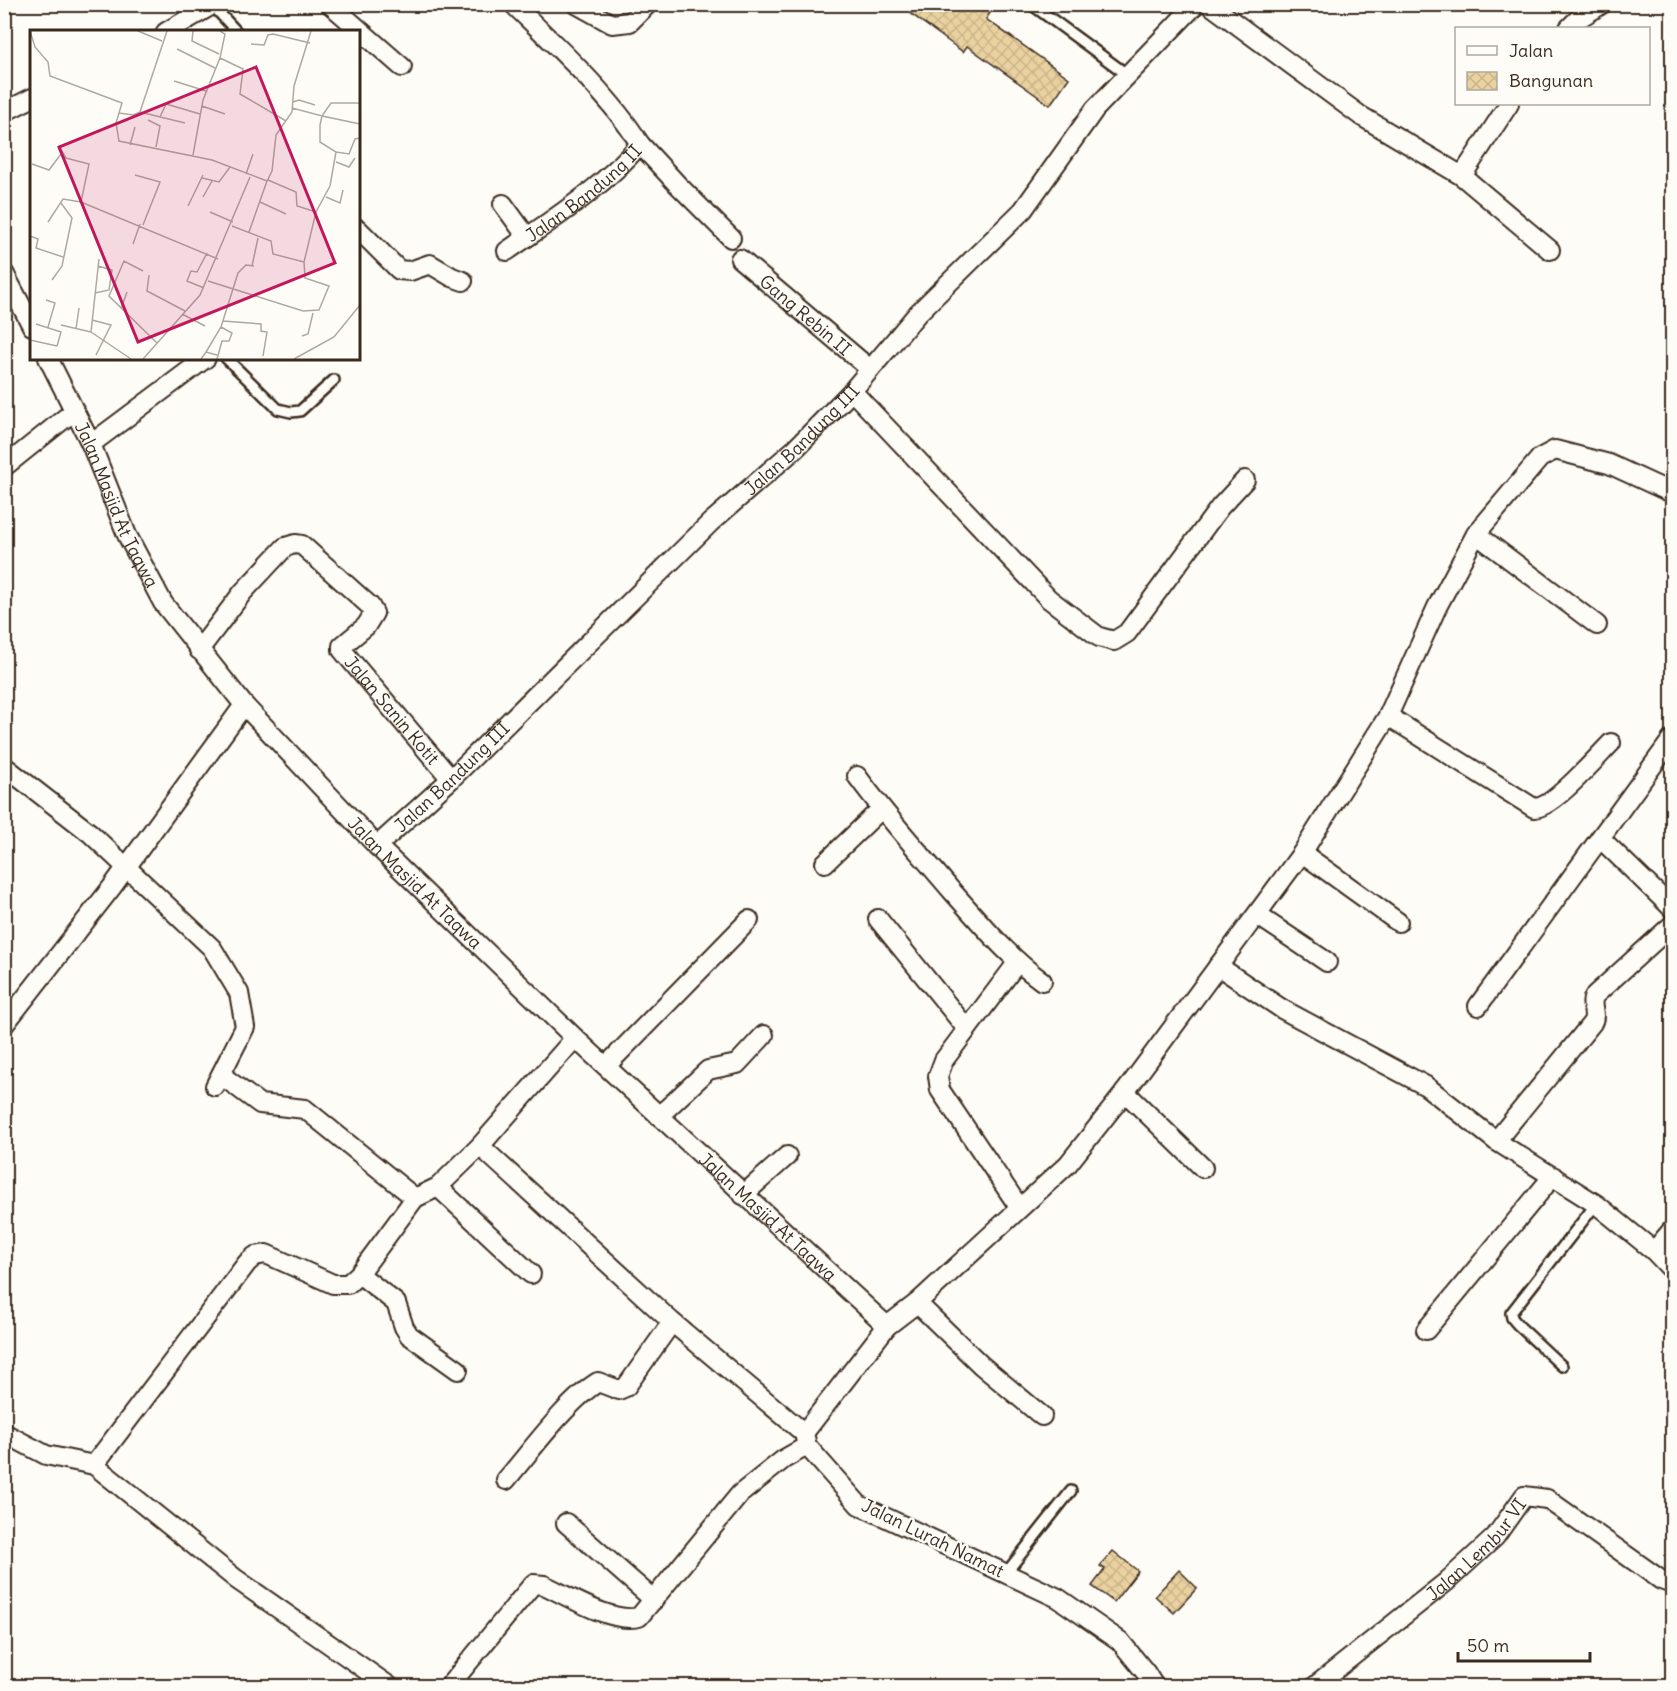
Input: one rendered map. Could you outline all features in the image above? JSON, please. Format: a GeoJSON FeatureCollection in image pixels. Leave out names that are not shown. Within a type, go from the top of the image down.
{"type":"FeatureCollection","features":[{"type":"Feature","properties":{"kind":"street"},"geometry":{"type":"LineString","coordinates":[[330,4],[360,30]]}},
{"type":"Feature","properties":{"kind":"street","name":"Jalan Bandung II"},"geometry":{"type":"LineString","coordinates":[[507,250],[588,192],[628,158],[640,144],[632,130],[582,72],[513,4]]}},
{"type":"Feature","properties":{"kind":"street"},"geometry":{"type":"LineString","coordinates":[[576,4],[612,24],[630,22],[648,4]]}},
{"type":"Feature","properties":{"kind":"street","name":"Jalan Bandung III"},"geometry":{"type":"LineString","coordinates":[[377,846],[451,779],[711,522],[795,449],[852,391],[918,313],[1023,210],[1095,109],[1196,4]]}},
{"type":"Feature","properties":{"kind":"street"},"geometry":{"type":"LineString","coordinates":[[1209,4],[1361,116],[1462,176],[1550,250]]}},
{"type":"Feature","properties":{"kind":"street"},"geometry":{"type":"LineString","coordinates":[[1570,27],[1578,19],[1602,4]]}},
{"type":"Feature","properties":{"kind":"street"},"geometry":{"type":"LineString","coordinates":[[169,30],[213,5]]}},
{"type":"Feature","properties":{"kind":"street"},"geometry":{"type":"LineString","coordinates":[[360,30],[402,67]]}},
{"type":"Feature","properties":{"kind":"street"},"geometry":{"type":"LineString","coordinates":[[4,112],[30,99]]}},
{"type":"Feature","properties":{"kind":"street"},"geometry":{"type":"LineString","coordinates":[[1462,176],[1508,105]]}},
{"type":"Feature","properties":{"kind":"street"},"geometry":{"type":"LineString","coordinates":[[640,144],[731,238]]}},
{"type":"Feature","properties":{"kind":"street"},"geometry":{"type":"LineString","coordinates":[[503,204],[527,237]]}},
{"type":"Feature","properties":{"kind":"street"},"geometry":{"type":"LineString","coordinates":[[360,231],[399,270],[410,271],[430,264],[463,281]]}},
{"type":"Feature","properties":{"kind":"street","name":"Gang Rebin II"},"geometry":{"type":"LineString","coordinates":[[740,259],[870,369]]}},
{"type":"Feature","properties":{"kind":"street"},"geometry":{"type":"LineString","coordinates":[[4,273],[30,322]]}},
{"type":"Feature","properties":{"kind":"street","name":"Jalan Masjid At Taqwa"},"geometry":{"type":"LineString","coordinates":[[49,360],[91,444],[127,535],[163,603],[244,705],[377,846],[575,1038],[887,1326]]}},
{"type":"Feature","properties":{"kind":"street"},"geometry":{"type":"LineString","coordinates":[[91,444],[203,360]]}},
{"type":"Feature","properties":{"kind":"street"},"geometry":{"type":"LineString","coordinates":[[852,391],[1049,599],[1099,638],[1114,641],[1127,633],[1220,507],[1245,480]]}},
{"type":"Feature","properties":{"kind":"street"},"geometry":{"type":"LineString","coordinates":[[4,467],[74,411]]}},
{"type":"Feature","properties":{"kind":"street"},"geometry":{"type":"LineString","coordinates":[[454,1685],[533,1584],[544,1585],[610,1615],[628,1620],[639,1617],[740,1494],[805,1440],[887,1326],[917,1303],[1068,1164],[1125,1092],[1302,853],[1388,716],[1437,607],[1476,534],[1540,458],[1555,450],[1609,464],[1672,493]]}},
{"type":"Feature","properties":{"kind":"street"},"geometry":{"type":"LineString","coordinates":[[1476,534],[1597,625]]}},
{"type":"Feature","properties":{"kind":"street","name":"Jalan Sanin Kotit"},"geometry":{"type":"LineString","coordinates":[[199,650],[243,592],[285,547],[295,544],[302,545],[370,606],[374,613],[371,620],[342,646],[342,650],[451,779]]}},
{"type":"Feature","properties":{"kind":"street"},"geometry":{"type":"LineString","coordinates":[[5,1024],[128,867],[244,705]]}},
{"type":"Feature","properties":{"kind":"street"},"geometry":{"type":"LineString","coordinates":[[1388,716],[1534,808],[1542,808],[1554,800],[1611,743]]}},
{"type":"Feature","properties":{"kind":"street"},"geometry":{"type":"LineString","coordinates":[[1478,1006],[1672,739]]}},
{"type":"Feature","properties":{"kind":"street"},"geometry":{"type":"LineString","coordinates":[[4,766],[90,833],[212,948],[239,993],[245,1027],[218,1080],[260,1104],[305,1109],[415,1198]]}},
{"type":"Feature","properties":{"kind":"street"},"geometry":{"type":"LineString","coordinates":[[857,776],[881,809],[1017,963],[1042,981]]}},
{"type":"Feature","properties":{"kind":"street"},"geometry":{"type":"LineString","coordinates":[[825,863],[881,809]]}},
{"type":"Feature","properties":{"kind":"street"},"geometry":{"type":"LineString","coordinates":[[1600,838],[1672,908]]}},
{"type":"Feature","properties":{"kind":"street"},"geometry":{"type":"LineString","coordinates":[[1302,853],[1398,922]]}},
{"type":"Feature","properties":{"kind":"street"},"geometry":{"type":"LineString","coordinates":[[1257,915],[1328,962]]}},
{"type":"Feature","properties":{"kind":"street"},"geometry":{"type":"LineString","coordinates":[[878,919],[968,1029]]}},
{"type":"Feature","properties":{"kind":"street"},"geometry":{"type":"LineString","coordinates":[[606,1066],[749,920]]}},
{"type":"Feature","properties":{"kind":"street"},"geometry":{"type":"LineString","coordinates":[[1496,1140],[1592,1023],[1595,1017],[1592,1001],[1595,995],[1672,925]]}},
{"type":"Feature","properties":{"kind":"street"},"geometry":{"type":"LineString","coordinates":[[1017,963],[944,1060],[938,1076],[940,1090],[1019,1207]]}},
{"type":"Feature","properties":{"kind":"street"},"geometry":{"type":"LineString","coordinates":[[1218,966],[1282,1009],[1426,1086],[1496,1140],[1596,1204],[1654,1251],[1672,1269]]}},
{"type":"Feature","properties":{"kind":"street"},"geometry":{"type":"LineString","coordinates":[[659,1116],[708,1070],[713,1067],[735,1065],[764,1035]]}},
{"type":"Feature","properties":{"kind":"street"},"geometry":{"type":"LineString","coordinates":[[94,1465],[247,1263],[255,1256],[266,1254],[333,1284],[348,1284],[359,1274],[415,1198],[438,1187],[480,1146],[575,1038]]}},
{"type":"Feature","properties":{"kind":"street"},"geometry":{"type":"LineString","coordinates":[[1125,1092],[1203,1168]]}},
{"type":"Feature","properties":{"kind":"street","name":"Jalan Lurah Namat"},"geometry":{"type":"LineString","coordinates":[[480,1146],[805,1440],[859,1505],[1058,1598],[1120,1641],[1154,1686]]}},
{"type":"Feature","properties":{"kind":"street"},"geometry":{"type":"LineString","coordinates":[[743,1195],[787,1156]]}},
{"type":"Feature","properties":{"kind":"street"},"geometry":{"type":"LineString","coordinates":[[1426,1330],[1553,1176]]}},
{"type":"Feature","properties":{"kind":"street"},"geometry":{"type":"LineString","coordinates":[[438,1187],[531,1274]]}},
{"type":"Feature","properties":{"kind":"street"},"geometry":{"type":"LineString","coordinates":[[1654,1251],[1672,1230]]}},
{"type":"Feature","properties":{"kind":"street"},"geometry":{"type":"LineString","coordinates":[[359,1274],[396,1303],[409,1335],[458,1370]]}},
{"type":"Feature","properties":{"kind":"street"},"geometry":{"type":"LineString","coordinates":[[917,1303],[981,1365],[1042,1416]]}},
{"type":"Feature","properties":{"kind":"street"},"geometry":{"type":"LineString","coordinates":[[506,1480],[573,1403],[598,1382],[619,1390],[626,1387],[672,1322]]}},
{"type":"Feature","properties":{"kind":"street"},"geometry":{"type":"LineString","coordinates":[[4,1433],[46,1455],[94,1465],[236,1579],[389,1686]]}},
{"type":"Feature","properties":{"kind":"street","name":"Jalan Lembur VI"},"geometry":{"type":"LineString","coordinates":[[1315,1686],[1446,1582],[1495,1537],[1524,1496],[1547,1499],[1661,1580],[1672,1584]]}},
{"type":"Feature","properties":{"kind":"street"},"geometry":{"type":"LineString","coordinates":[[566,1523],[654,1600]]}},
{"type":"Feature","properties":{"kind":"lane"},"geometry":{"type":"LineString","coordinates":[[1031,4],[1129,76]]}},
{"type":"Feature","properties":{"kind":"lane"},"geometry":{"type":"LineString","coordinates":[[213,5],[235,30]]}},
{"type":"Feature","properties":{"kind":"lane"},"geometry":{"type":"LineString","coordinates":[[228,360],[278,409],[291,412],[300,411],[334,380]]}},
{"type":"Feature","properties":{"kind":"lane"},"geometry":{"type":"LineString","coordinates":[[1562,1366],[1513,1320],[1511,1313],[1596,1204]]}},
{"type":"Feature","properties":{"kind":"lane"},"geometry":{"type":"LineString","coordinates":[[1006,1573],[1071,1491]]}},
{"type":"Feature","properties":{"kind":"building"},"geometry":{"type":"Polygon","coordinates":[[[916,4],[978,4],[990,13],[986,19],[1069,78],[1050,105],[967,46],[963,52],[910,13],[916,4]]]}},
{"type":"Feature","properties":{"kind":"building"},"geometry":{"type":"Polygon","coordinates":[[[1113,1551],[1138,1571],[1114,1602],[1092,1586],[1105,1569],[1100,1566],[1113,1551]]]}},
{"type":"Feature","properties":{"kind":"building"},"geometry":{"type":"Polygon","coordinates":[[[1179,1570],[1197,1588],[1174,1613],[1155,1596],[1179,1570]]]}}]}
